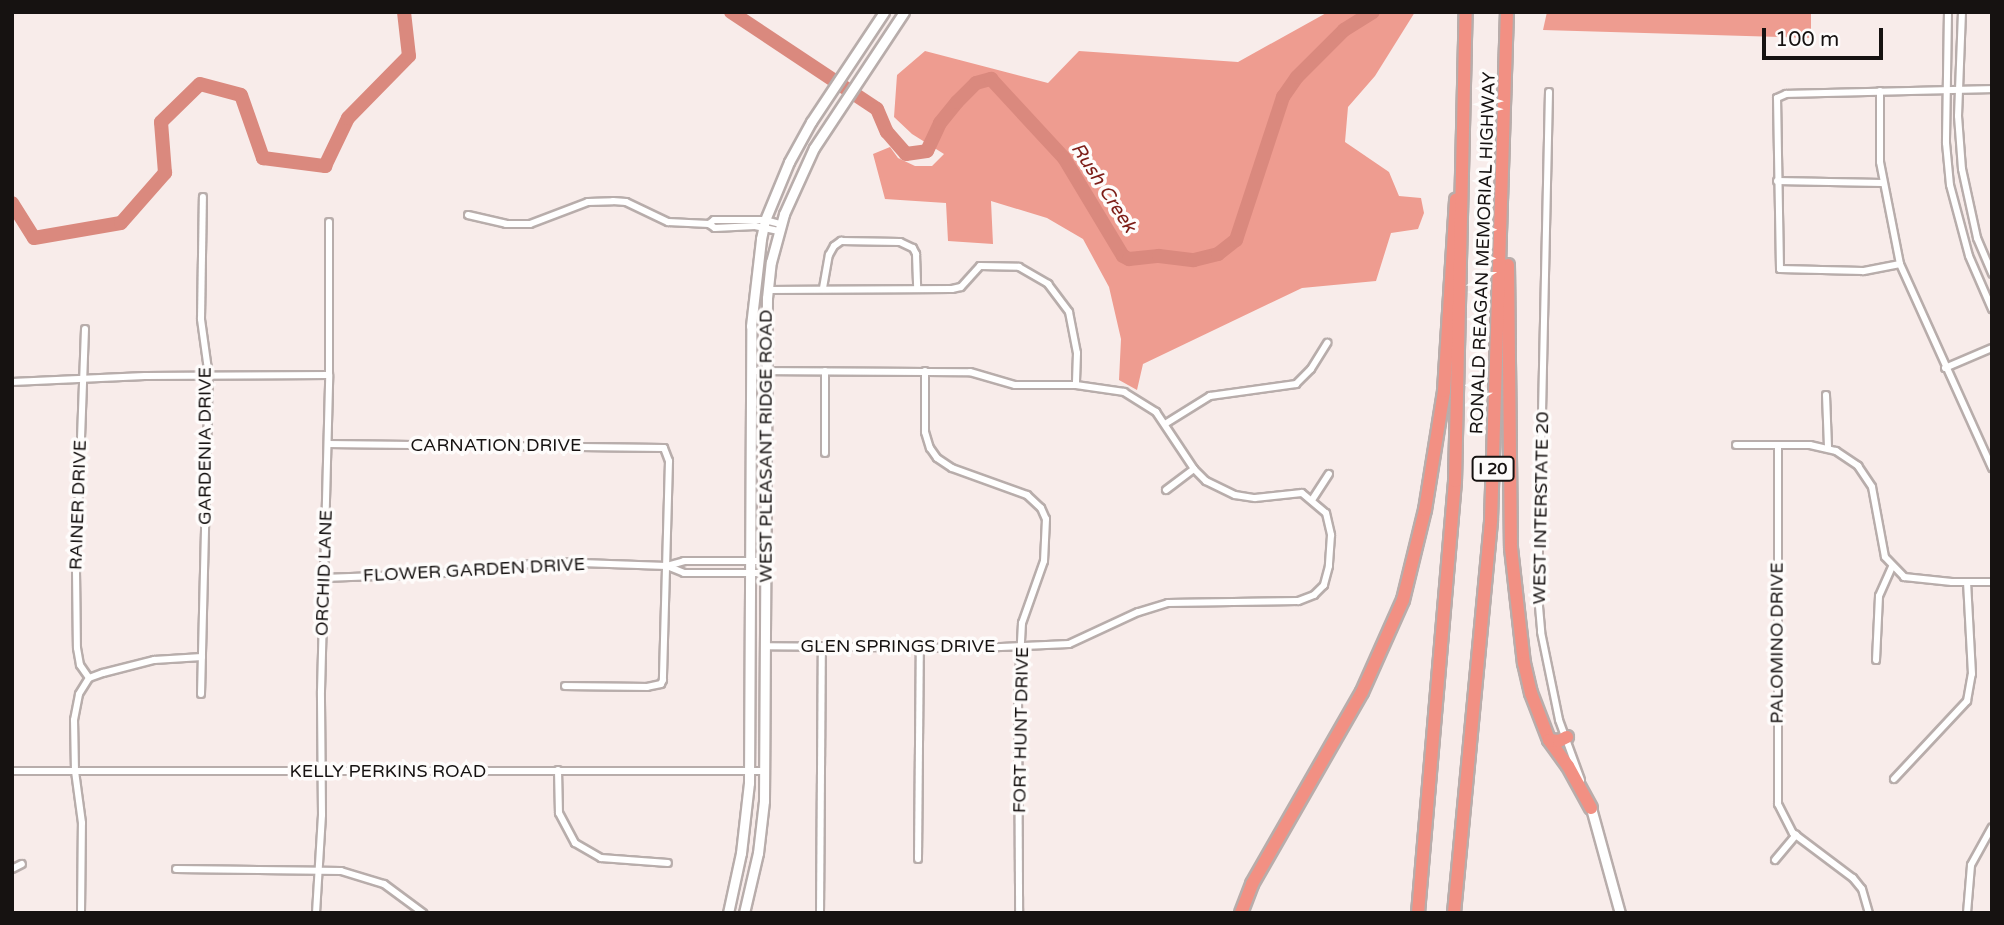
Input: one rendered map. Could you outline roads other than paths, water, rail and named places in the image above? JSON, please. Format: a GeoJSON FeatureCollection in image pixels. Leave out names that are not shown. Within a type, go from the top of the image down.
{"type":"FeatureCollection","features":[{"type":"Feature","properties":{"kind":"highway","name":"RONALD REAGAN MEMORIAL HIGHWAY"},"geometry":{"type":"LineString","coordinates":[[1418,913],[1454,494],[1466,12]]}},
{"type":"Feature","properties":{"kind":"highway","name":"RONALD REAGAN MEMORIAL HIGHWAY"},"geometry":{"type":"LineString","coordinates":[[1454,913],[1491,520],[1507,18]]}},
{"type":"Feature","properties":{"kind":"highway"},"geometry":{"type":"LineString","coordinates":[[1241,913],[1252,884],[1362,692],[1385,645],[1413,564],[1444,391],[1452,237],[1463,122]]}},
{"type":"Feature","properties":{"kind":"highway"},"geometry":{"type":"LineString","coordinates":[[1503,193],[1510,306],[1511,548],[1524,663],[1531,693],[1549,740],[1568,766],[1591,808]]}},
{"type":"Feature","properties":{"kind":"highway"},"geometry":{"type":"LineString","coordinates":[[1549,740],[1559,741],[1567,737]]}},
{"type":"Feature","properties":{"kind":"main road","name":"WEST PLEASANT RIDGE ROAD"},"geometry":{"type":"LineString","coordinates":[[728,913],[736,886],[747,818],[751,371],[754,294],[764,224],[789,162],[828,96],[884,12]]}},
{"type":"Feature","properties":{"kind":"main road","name":"WEST PLEASANT RIDGE ROAD"},"geometry":{"type":"LineString","coordinates":[[744,913],[758,853],[765,771],[768,290],[779,228],[814,148],[904,12]]}},
{"type":"Feature","properties":{"kind":"main road","name":"WEST INTERSTATE 20"},"geometry":{"type":"LineString","coordinates":[[1591,808],[1620,913]]}},
{"type":"Feature","properties":{"kind":"street"},"geometry":{"type":"LineString","coordinates":[[1948,12],[1946,143],[1957,221],[1992,309]]}},
{"type":"Feature","properties":{"kind":"street"},"geometry":{"type":"LineString","coordinates":[[1962,12],[1959,89],[1962,169],[1977,237],[1992,274]]}},
{"type":"Feature","properties":{"kind":"street"},"geometry":{"type":"LineString","coordinates":[[1900,264],[1863,271],[1780,269],[1776,103],[1782,95],[1992,89]]}},
{"type":"Feature","properties":{"kind":"street"},"geometry":{"type":"LineString","coordinates":[[1880,91],[1882,183],[1900,264],[1992,468]]}},
{"type":"Feature","properties":{"kind":"street","name":"WEST INTERSTATE 20"},"geometry":{"type":"LineString","coordinates":[[1549,92],[1538,595],[1547,671],[1559,720],[1591,808]]}},
{"type":"Feature","properties":{"kind":"street"},"geometry":{"type":"LineString","coordinates":[[1777,181],[1882,183]]}},
{"type":"Feature","properties":{"kind":"street","name":"GARDENIA DRIVE"},"geometry":{"type":"LineString","coordinates":[[201,694],[209,377],[201,295],[202,198]]}},
{"type":"Feature","properties":{"kind":"street"},"geometry":{"type":"LineString","coordinates":[[468,215],[506,224],[530,224],[587,202],[613,201],[626,202],[668,222],[709,224],[714,220],[764,224],[779,228]]}},
{"type":"Feature","properties":{"kind":"street","name":"ORCHID LANE"},"geometry":{"type":"LineString","coordinates":[[316,913],[322,771],[329,222]]}},
{"type":"Feature","properties":{"kind":"street"},"geometry":{"type":"LineString","coordinates":[[823,288],[829,255],[841,241],[900,242],[913,248],[916,254],[917,289]]}},
{"type":"Feature","properties":{"kind":"street"},"geometry":{"type":"LineString","coordinates":[[768,290],[799,292],[823,288],[961,287],[980,266],[1019,267],[1048,284],[1062,300],[1072,321],[1077,353],[1076,385]]}},
{"type":"Feature","properties":{"kind":"street","name":"RAINER DRIVE"},"geometry":{"type":"LineString","coordinates":[[85,329],[76,571],[77,648],[80,665],[89,678]]}},
{"type":"Feature","properties":{"kind":"street"},"geometry":{"type":"LineString","coordinates":[[1165,424],[1210,396],[1296,384],[1311,369],[1327,343]]}},
{"type":"Feature","properties":{"kind":"street"},"geometry":{"type":"LineString","coordinates":[[1945,368],[1992,348]]}},
{"type":"Feature","properties":{"kind":"street"},"geometry":{"type":"LineString","coordinates":[[751,371],[970,372],[1026,386],[1076,385],[1124,392],[1142,401],[1165,424],[1194,469],[1206,481],[1235,495],[1255,498],[1302,493],[1312,500],[1329,474]]}},
{"type":"Feature","properties":{"kind":"street"},"geometry":{"type":"LineString","coordinates":[[825,371],[825,453]]}},
{"type":"Feature","properties":{"kind":"street","name":"FORT HUNT DRIVE"},"geometry":{"type":"LineString","coordinates":[[925,371],[925,432],[937,458],[961,472],[1027,495],[1041,508],[1046,519],[1046,550],[1023,623],[1018,698],[1019,913]]}},
{"type":"Feature","properties":{"kind":"street"},"geometry":{"type":"LineString","coordinates":[[12,382],[145,376],[329,375]]}},
{"type":"Feature","properties":{"kind":"street"},"geometry":{"type":"LineString","coordinates":[[1826,396],[1828,448]]}},
{"type":"Feature","properties":{"kind":"street","name":"CARNATION DRIVE"},"geometry":{"type":"LineString","coordinates":[[328,444],[649,445],[664,448],[669,461],[667,566]]}},
{"type":"Feature","properties":{"kind":"street"},"geometry":{"type":"LineString","coordinates":[[1736,445],[1810,444],[1828,448],[1857,466],[1872,487],[1881,542],[1892,567],[1912,580],[1992,582]]}},
{"type":"Feature","properties":{"kind":"street","name":"PALOMINO DRIVE"},"geometry":{"type":"LineString","coordinates":[[1778,445],[1778,804],[1787,824],[1796,835],[1853,878],[1862,889],[1869,913]]}},
{"type":"Feature","properties":{"kind":"street"},"geometry":{"type":"LineString","coordinates":[[1166,490],[1194,469]]}},
{"type":"Feature","properties":{"kind":"street","name":"GLEN SPRINGS DRIVE"},"geometry":{"type":"LineString","coordinates":[[766,646],[920,648],[1081,641],[1138,612],[1168,603],[1298,601],[1314,596],[1324,585],[1331,552],[1326,513],[1312,500]]}},
{"type":"Feature","properties":{"kind":"street","name":"FLOWER GARDEN DRIVE"},"geometry":{"type":"LineString","coordinates":[[323,578],[433,574],[552,562],[667,566],[684,561],[766,561]]}},
{"type":"Feature","properties":{"kind":"street"},"geometry":{"type":"LineString","coordinates":[[565,686],[647,687],[661,684],[667,566]]}},
{"type":"Feature","properties":{"kind":"street","name":"FLOWER GARDEN DRIVE"},"geometry":{"type":"LineString","coordinates":[[667,566],[684,573],[766,573]]}},
{"type":"Feature","properties":{"kind":"street"},"geometry":{"type":"LineString","coordinates":[[1876,660],[1879,596],[1892,567]]}},
{"type":"Feature","properties":{"kind":"street"},"geometry":{"type":"LineString","coordinates":[[1895,779],[1968,701],[1972,674],[1967,582]]}},
{"type":"Feature","properties":{"kind":"street"},"geometry":{"type":"LineString","coordinates":[[820,913],[822,646]]}},
{"type":"Feature","properties":{"kind":"street"},"geometry":{"type":"LineString","coordinates":[[918,859],[920,648]]}},
{"type":"Feature","properties":{"kind":"street"},"geometry":{"type":"LineString","coordinates":[[81,913],[82,823],[75,771],[76,704],[89,678],[154,660],[202,657]]}},
{"type":"Feature","properties":{"kind":"street","name":"KELLY PERKINS ROAD"},"geometry":{"type":"LineString","coordinates":[[12,771],[765,771]]}},
{"type":"Feature","properties":{"kind":"street"},"geometry":{"type":"LineString","coordinates":[[558,771],[559,813],[575,843],[601,858],[668,863]]}},
{"type":"Feature","properties":{"kind":"street"},"geometry":{"type":"LineString","coordinates":[[1967,913],[1971,865],[1992,827]]}},
{"type":"Feature","properties":{"kind":"street"},"geometry":{"type":"LineString","coordinates":[[1776,860],[1796,835]]}},
{"type":"Feature","properties":{"kind":"street"},"geometry":{"type":"LineString","coordinates":[[12,869],[22,864]]}},
{"type":"Feature","properties":{"kind":"street"},"geometry":{"type":"LineString","coordinates":[[176,869],[320,868],[360,875],[384,884],[423,913]]}},
{"type":"Feature","properties":{"kind":"waterway","name":"Rush Creek"},"geometry":{"type":"LineString","coordinates":[[12,203],[34,238],[121,223],[165,173],[161,122],[200,84],[241,95],[263,158],[325,166],[348,118],[409,56],[404,12]]}},
{"type":"Feature","properties":{"kind":"waterway","name":"Rush Creek"},"geometry":{"type":"LineString","coordinates":[[731,12],[877,109],[887,132],[906,154],[927,151],[940,123],[957,102],[976,83],[991,79],[1064,158],[1123,256],[1129,259],[1159,256],[1194,260],[1218,254],[1236,240],[1283,97],[1297,77],[1344,30],[1373,12]]}}]}
